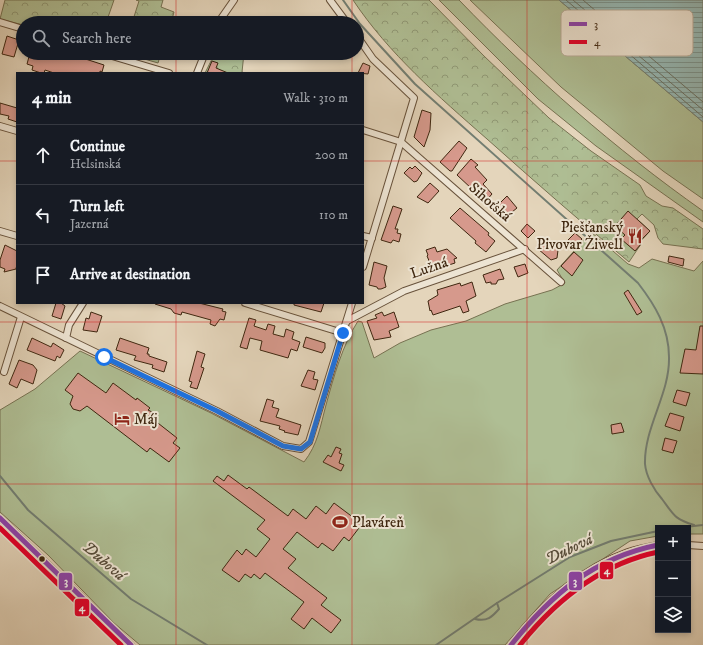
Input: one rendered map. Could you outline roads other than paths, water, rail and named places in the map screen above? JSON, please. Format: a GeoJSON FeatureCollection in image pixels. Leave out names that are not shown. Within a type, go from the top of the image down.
{"type":"FeatureCollection","features":[{"type":"Feature","properties":{"kind":"street"},"geometry":{"type":"LineString","coordinates":[[223,16],[234,0]]}},
{"type":"Feature","properties":{"kind":"street"},"geometry":{"type":"LineString","coordinates":[[330,0],[342,16]]}},
{"type":"Feature","properties":{"kind":"street"},"geometry":{"type":"LineString","coordinates":[[0,22],[16,27]]}},
{"type":"Feature","properties":{"kind":"street"},"geometry":{"type":"LineString","coordinates":[[364,46],[373,59],[414,98],[364,264]]}},
{"type":"Feature","properties":{"kind":"street"},"geometry":{"type":"LineString","coordinates":[[125,60],[166,72]]}},
{"type":"Feature","properties":{"kind":"street"},"geometry":{"type":"LineString","coordinates":[[196,72],[202,60]]}},
{"type":"Feature","properties":{"kind":"street"},"geometry":{"type":"LineString","coordinates":[[0,126],[16,131]]}},
{"type":"Feature","properties":{"kind":"street"},"geometry":{"type":"LineString","coordinates":[[364,130],[401,142]]}},
{"type":"Feature","properties":{"kind":"street","name":"Sihoťská"},"geometry":{"type":"LineString","coordinates":[[401,142],[561,282]]}},
{"type":"Feature","properties":{"kind":"street"},"geometry":{"type":"LineString","coordinates":[[0,231],[16,236]]}},
{"type":"Feature","properties":{"kind":"street"},"geometry":{"type":"LineString","coordinates":[[364,236],[372,238]]}},
{"type":"Feature","properties":{"kind":"street","name":"Lužná"},"geometry":{"type":"LineString","coordinates":[[347,321],[404,291],[525,249]]}},
{"type":"Feature","properties":{"kind":"street"},"geometry":{"type":"LineString","coordinates":[[66,338],[70,326],[82,304]]}},
{"type":"Feature","properties":{"kind":"street"},"geometry":{"type":"LineString","coordinates":[[248,304],[343,333]]}},
{"type":"Feature","properties":{"kind":"street"},"geometry":{"type":"LineString","coordinates":[[0,306],[217,411],[283,446],[301,449],[310,442],[352,304]]}},
{"type":"Feature","properties":{"kind":"street"},"geometry":{"type":"LineString","coordinates":[[4,372],[21,317]]}},
{"type":"Feature","properties":{"kind":"street"},"geometry":{"type":"LineString","coordinates":[[0,518],[132,645]]}},
{"type":"Feature","properties":{"kind":"street"},"geometry":{"type":"LineString","coordinates":[[511,645],[549,602],[591,570],[628,552],[655,546]]}},
{"type":"Feature","properties":{"kind":"street"},"geometry":{"type":"LineString","coordinates":[[691,546],[703,546]]}},
{"type":"Feature","properties":{"kind":"water"},"geometry":{"type":"Polygon","coordinates":[[[559,0],[703,0],[703,122],[625,56],[693,56],[693,10],[571,10],[559,0]]]}},
{"type":"Feature","properties":{"kind":"waterway"},"geometry":{"type":"LineString","coordinates":[[343,0],[354,16]]}},
{"type":"Feature","properties":{"kind":"waterway"},"geometry":{"type":"LineString","coordinates":[[364,28],[415,84],[638,283],[650,300],[664,327],[667,336],[669,357],[666,384],[648,437],[645,464],[653,487],[672,513],[682,521],[694,525]]}},
{"type":"Feature","properties":{"kind":"waterway","name":"Dubová"},"geometry":{"type":"LineString","coordinates":[[0,476],[28,510],[131,599],[207,645]]}},
{"type":"Feature","properties":{"kind":"waterway","name":"Dubová"},"geometry":{"type":"LineString","coordinates":[[691,526],[703,525]]}},
{"type":"Feature","properties":{"kind":"waterway","name":"Dubová"},"geometry":{"type":"LineString","coordinates":[[436,645],[497,603],[570,557],[611,541],[655,532]]}},
{"type":"Feature","properties":{"kind":"waterway","name":"Dubová"},"geometry":{"type":"LineString","coordinates":[[475,619],[483,620],[491,616],[499,609],[497,603]]}},
{"type":"Feature","properties":{"kind":"place","name":"Piešťanský Pivovar Žiwell"},"geometry":{"type":"Point","coordinates":[635,236]}},
{"type":"Feature","properties":{"kind":"place","name":"Máj"},"geometry":{"type":"Point","coordinates":[122,419]}},
{"type":"Feature","properties":{"kind":"place","name":"Plaváreň"},"geometry":{"type":"Point","coordinates":[340,522]}}]}
